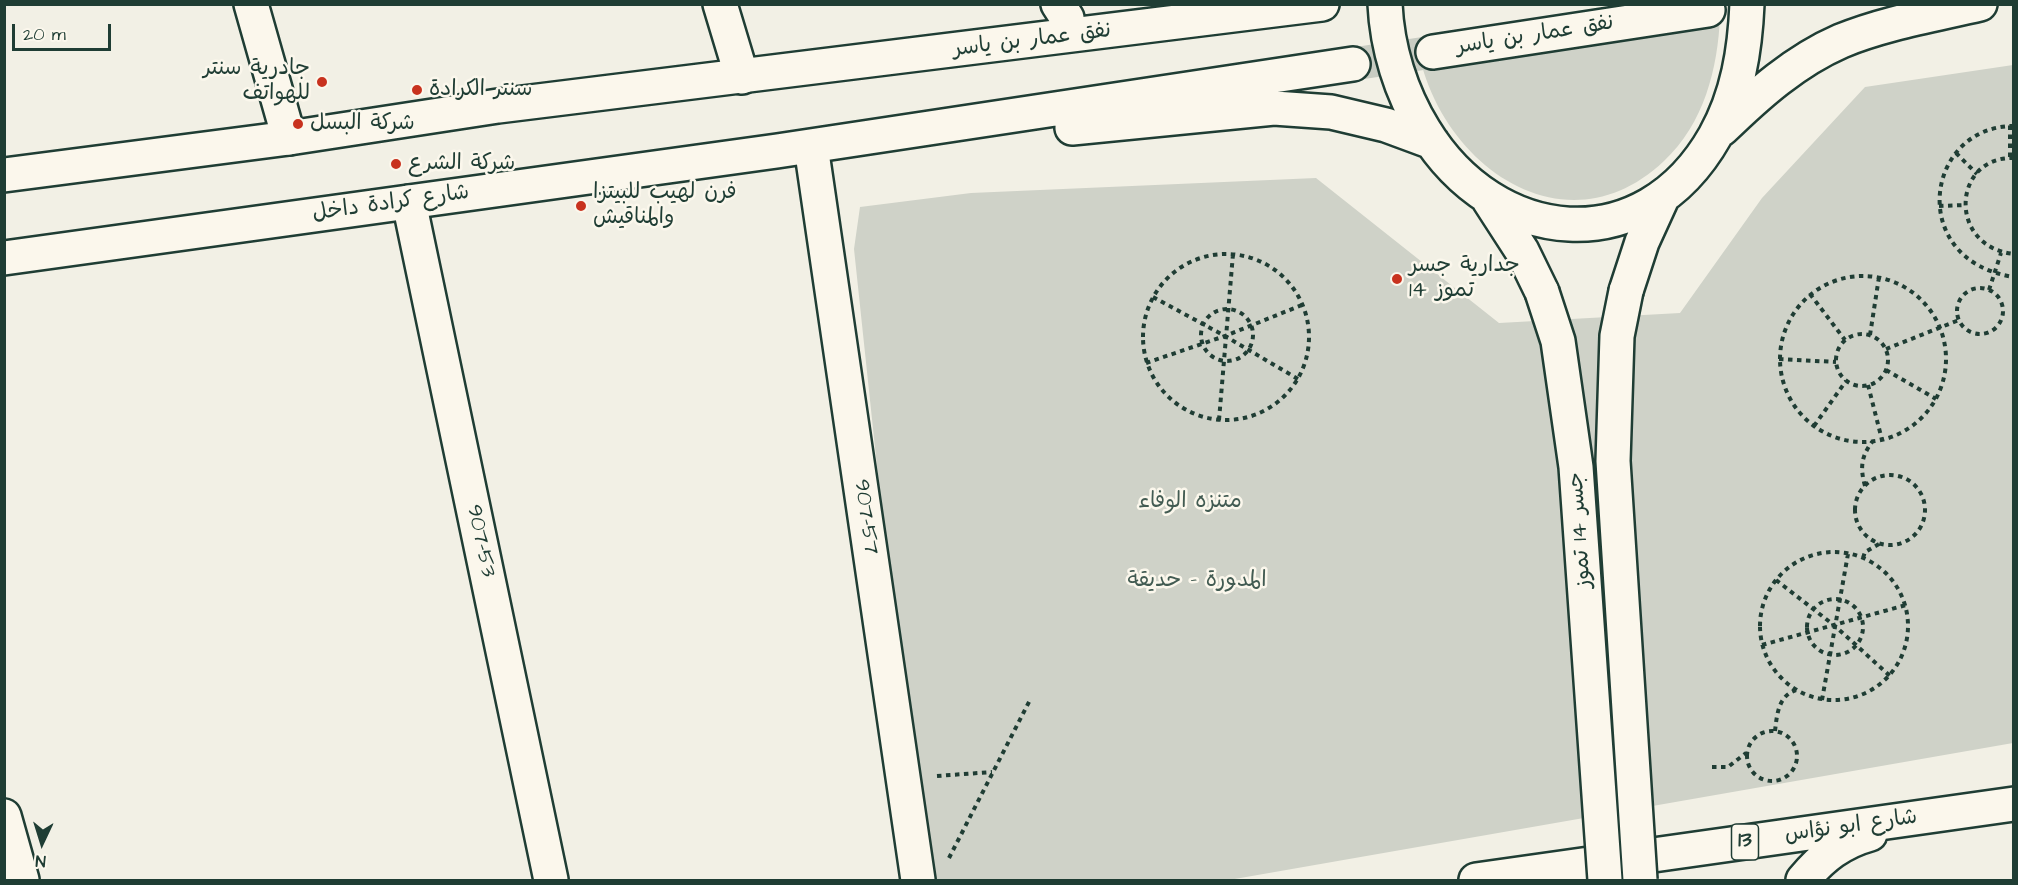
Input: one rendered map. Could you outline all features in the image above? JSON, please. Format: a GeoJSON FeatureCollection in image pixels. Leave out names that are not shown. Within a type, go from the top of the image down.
{"type":"FeatureCollection","features":[{"type":"Feature","properties":{"kind":"main road"},"geometry":{"type":"LineString","coordinates":[[251,4],[288,138]]}},
{"type":"Feature","properties":{"kind":"main road"},"geometry":{"type":"LineString","coordinates":[[720,4],[742,77]]}},
{"type":"Feature","properties":{"kind":"main road"},"geometry":{"type":"LineString","coordinates":[[4,175],[288,138],[498,106],[742,77],[1062,11],[1140,4]]}},
{"type":"Feature","properties":{"kind":"main road","name":"نفق عمار بن ياسر"},"geometry":{"type":"LineString","coordinates":[[742,77],[1322,4]]}},
{"type":"Feature","properties":{"kind":"main road"},"geometry":{"type":"LineString","coordinates":[[1385,4],[1397,68],[1406,94],[1432,142],[1467,182],[1488,198],[1536,220],[1563,225],[1589,224],[1615,219],[1640,210],[1663,196],[1683,179],[1715,136],[1778,79],[1840,42],[1883,26],[1980,4]]}},
{"type":"Feature","properties":{"kind":"main road"},"geometry":{"type":"LineString","coordinates":[[1715,136],[1735,87],[1742,60],[1747,4]]}},
{"type":"Feature","properties":{"kind":"main road","name":"نفق عمار بن ياسر"},"geometry":{"type":"LineString","coordinates":[[1433,52],[1708,10]]}},
{"type":"Feature","properties":{"kind":"main road"},"geometry":{"type":"LineString","coordinates":[[777,152],[1353,64]]}},
{"type":"Feature","properties":{"kind":"main road"},"geometry":{"type":"LineString","coordinates":[[777,152],[812,153],[1274,108],[1331,112],[1386,125],[1432,142]]}},
{"type":"Feature","properties":{"kind":"main road","name":"شارع كرادة داخل"},"geometry":{"type":"LineString","coordinates":[[4,258],[777,152]]}},
{"type":"Feature","properties":{"kind":"main road","name":"907-57"},"geometry":{"type":"LineString","coordinates":[[812,153],[918,880]]}},
{"type":"Feature","properties":{"kind":"main road","name":"جسر 14 تموز"},"geometry":{"type":"LineString","coordinates":[[1640,880],[1613,461],[1617,336],[1626,291],[1642,242],[1663,196]]}},
{"type":"Feature","properties":{"kind":"main road","name":"جسر 14 تموز"},"geometry":{"type":"LineString","coordinates":[[1488,198],[1522,251],[1542,292],[1558,341],[1576,467],[1605,880]]}},
{"type":"Feature","properties":{"kind":"main road","name":"907-53"},"geometry":{"type":"LineString","coordinates":[[409,202],[551,880]]}},
{"type":"Feature","properties":{"kind":"main road"},"geometry":{"type":"LineString","coordinates":[[1803,880],[1818,862],[1848,840],[1922,820],[2011,804]]}},
{"type":"Feature","properties":{"kind":"main road","name":"شارع ابو نؤاس"},"geometry":{"type":"LineString","coordinates":[[1476,880],[1528,877],[2011,804]]}},
{"type":"Feature","properties":{"kind":"main road"},"geometry":{"type":"LineString","coordinates":[[4,816],[22,880]]}},
{"type":"Feature","properties":{"kind":"path"},"geometry":{"type":"LineString","coordinates":[[2013,254],[2001,253],[1979,240],[1971,229],[1965,205],[1966,194],[1977,174],[1986,166],[2012,158],[2012,125],[1990,129],[1971,139],[1956,153],[1946,169],[1940,187],[1939,206],[1942,224],[1950,241],[1970,261],[1995,274],[2013,277]]}},
{"type":"Feature","properties":{"kind":"path"},"geometry":{"type":"LineString","coordinates":[[1956,153],[1977,174]]}},
{"type":"Feature","properties":{"kind":"path"},"geometry":{"type":"LineString","coordinates":[[1939,206],[1965,205]]}},
{"type":"Feature","properties":{"kind":"path"},"geometry":{"type":"LineString","coordinates":[[1989,290],[2001,253]]}},
{"type":"Feature","properties":{"kind":"path"},"geometry":{"type":"LineString","coordinates":[[1219,420],[1233,254]]}},
{"type":"Feature","properties":{"kind":"path"},"geometry":{"type":"LineString","coordinates":[[1233,254],[1259,261],[1282,275],[1302,304],[1308,319],[1309,349],[1298,380],[1278,402],[1250,417],[1219,420],[1199,416],[1182,408],[1166,396],[1154,381],[1146,363],[1142,343],[1144,322],[1153,297],[1171,275],[1184,265],[1216,255],[1233,254]]}},
{"type":"Feature","properties":{"kind":"path"},"geometry":{"type":"LineString","coordinates":[[1870,335],[1879,277]]}},
{"type":"Feature","properties":{"kind":"path"},"geometry":{"type":"LineString","coordinates":[[1879,277],[1915,294],[1930,309],[1940,326],[1947,356],[1944,378],[1936,399],[1923,418],[1904,432],[1882,440],[1846,441],[1814,426],[1795,408],[1783,385],[1779,359],[1783,335],[1794,312],[1810,294],[1843,278],[1879,277]]}},
{"type":"Feature","properties":{"kind":"path"},"geometry":{"type":"LineString","coordinates":[[1974,289],[1989,290],[2000,300],[2003,314],[1997,327],[1984,334],[1976,334],[1969,331],[1959,320],[1957,312],[1961,297],[1974,289]]}},
{"type":"Feature","properties":{"kind":"path"},"geometry":{"type":"LineString","coordinates":[[1810,294],[1845,340]]}},
{"type":"Feature","properties":{"kind":"path"},"geometry":{"type":"LineString","coordinates":[[1153,297],[1225,336],[1298,380]]}},
{"type":"Feature","properties":{"kind":"path"},"geometry":{"type":"LineString","coordinates":[[1146,363],[1225,336],[1302,304]]}},
{"type":"Feature","properties":{"kind":"path"},"geometry":{"type":"LineString","coordinates":[[1228,309],[1243,315],[1250,325],[1252,341],[1247,351],[1236,360],[1224,361],[1211,356],[1202,343],[1203,324],[1213,313],[1228,309]]}},
{"type":"Feature","properties":{"kind":"path"},"geometry":{"type":"LineString","coordinates":[[1886,349],[1959,320]]}},
{"type":"Feature","properties":{"kind":"path"},"geometry":{"type":"LineString","coordinates":[[1856,334],[1870,335],[1882,342],[1888,356],[1886,370],[1879,380],[1868,385],[1846,381],[1836,362],[1838,350],[1845,340],[1856,334]]}},
{"type":"Feature","properties":{"kind":"path"},"geometry":{"type":"LineString","coordinates":[[1779,359],[1836,362]]}},
{"type":"Feature","properties":{"kind":"path"},"geometry":{"type":"LineString","coordinates":[[1886,370],[1936,399]]}},
{"type":"Feature","properties":{"kind":"path"},"geometry":{"type":"LineString","coordinates":[[1814,426],[1846,381]]}},
{"type":"Feature","properties":{"kind":"path"},"geometry":{"type":"LineString","coordinates":[[1868,385],[1882,440]]}},
{"type":"Feature","properties":{"kind":"path"},"geometry":{"type":"LineString","coordinates":[[1865,486],[1862,458],[1873,441]]}},
{"type":"Feature","properties":{"kind":"path"},"geometry":{"type":"LineString","coordinates":[[1863,558],[1865,552],[1880,544],[1903,543],[1919,529],[1924,519],[1922,497],[1908,480],[1898,476],[1875,478],[1865,486],[1855,507],[1856,519],[1861,530],[1880,544]]}},
{"type":"Feature","properties":{"kind":"path"},"geometry":{"type":"LineString","coordinates":[[1828,553],[1848,554],[1863,558],[1882,569],[1896,585],[1906,605],[1909,630],[1905,646],[1890,676],[1870,692],[1855,697],[1822,700],[1797,690],[1784,681],[1770,664],[1762,645],[1760,628],[1762,611],[1767,594],[1776,580],[1791,566],[1809,557],[1828,553]]}},
{"type":"Feature","properties":{"kind":"path"},"geometry":{"type":"LineString","coordinates":[[1822,700],[1848,554]]}},
{"type":"Feature","properties":{"kind":"path"},"geometry":{"type":"LineString","coordinates":[[1776,580],[1835,626],[1855,647],[1890,676]]}},
{"type":"Feature","properties":{"kind":"path"},"geometry":{"type":"LineString","coordinates":[[1840,599],[1857,609],[1862,617],[1863,633],[1855,647],[1839,655],[1830,655],[1815,647],[1807,632],[1812,610],[1825,601],[1840,599]]}},
{"type":"Feature","properties":{"kind":"path"},"geometry":{"type":"LineString","coordinates":[[1762,645],[1906,605]]}},
{"type":"Feature","properties":{"kind":"path"},"geometry":{"type":"LineString","coordinates":[[1774,731],[1781,701],[1787,693],[1797,690]]}},
{"type":"Feature","properties":{"kind":"path"},"geometry":{"type":"LineString","coordinates":[[947,861],[1031,698]]}},
{"type":"Feature","properties":{"kind":"path"},"geometry":{"type":"LineString","coordinates":[[1712,767],[1728,767],[1746,753],[1755,737],[1774,731],[1786,735],[1796,747],[1796,763],[1787,776],[1772,782],[1764,780],[1750,770],[1746,753]]}},
{"type":"Feature","properties":{"kind":"path"},"geometry":{"type":"LineString","coordinates":[[903,778],[993,772]]}},
{"type":"Feature","properties":{"kind":"green space"},"geometry":{"type":"Polygon","coordinates":[[[1720,16],[1716,55],[1706,94],[1699,113],[1678,146],[1664,161],[1628,187],[1591,199],[1554,198],[1519,187],[1487,167],[1459,138],[1437,104],[1422,66],[1720,16]]]}},
{"type":"Feature","properties":{"kind":"green space"},"geometry":{"type":"Polygon","coordinates":[[[2013,65],[2013,743],[1229,880],[930,880],[910,778],[854,249],[860,207],[971,193],[1316,178],[1499,323],[1680,313],[1762,198],[1865,87],[2013,65]]]}},
{"type":"Feature","properties":{"kind":"tunnel"},"geometry":{"type":"LineString","coordinates":[[1353,64],[1433,52]]}},
{"type":"Feature","properties":{"kind":"place","name":"جادرية سنتر للهواتف"},"geometry":{"type":"Point","coordinates":[322,82]}},
{"type":"Feature","properties":{"kind":"place","name":"سنتر الكرادة"},"geometry":{"type":"Point","coordinates":[417,90]}},
{"type":"Feature","properties":{"kind":"place","name":"شركة البسل"},"geometry":{"type":"Point","coordinates":[298,124]}},
{"type":"Feature","properties":{"kind":"place","name":"شركة الشرع"},"geometry":{"type":"Point","coordinates":[396,164]}},
{"type":"Feature","properties":{"kind":"place","name":"فرن لهيب للبيتزا والمناقيش"},"geometry":{"type":"Point","coordinates":[581,206]}},
{"type":"Feature","properties":{"kind":"place","name":"جدارية جسر 14 تموز"},"geometry":{"type":"Point","coordinates":[1397,279]}},
{"type":"Feature","properties":{"kind":"park label","name":"متنزه الوفاء"},"geometry":{"type":"Point","coordinates":[1190,502]}},
{"type":"Feature","properties":{"kind":"park label","name":"المدورة - حديقة"},"geometry":{"type":"Point","coordinates":[1197,581]}}]}
